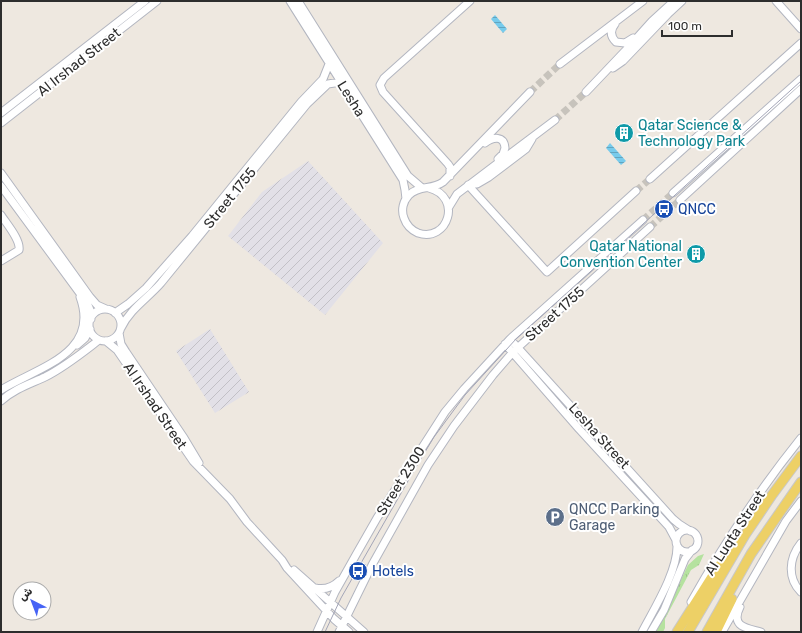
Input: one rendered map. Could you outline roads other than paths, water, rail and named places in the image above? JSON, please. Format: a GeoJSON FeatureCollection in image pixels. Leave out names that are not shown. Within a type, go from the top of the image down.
{"type":"FeatureCollection","features":[{"type":"Feature","properties":{"kind":"main road","name":"Al Luqta Street"},"geometry":{"type":"LineString","coordinates":[[688,632],[745,535],[801,456]]}},
{"type":"Feature","properties":{"kind":"main road","name":"Al Luqta Street"},"geometry":{"type":"LineString","coordinates":[[707,632],[744,567],[783,506],[801,482]]}},
{"type":"Feature","properties":{"kind":"main road"},"geometry":{"type":"LineString","coordinates":[[676,632],[729,551],[745,535]]}},
{"type":"Feature","properties":{"kind":"main road"},"geometry":{"type":"LineString","coordinates":[[716,632],[744,567]]}},
{"type":"Feature","properties":{"kind":"street","name":"Al Irshad Street"},"geometry":{"type":"LineString","coordinates":[[1,113],[145,1]]}},
{"type":"Feature","properties":{"kind":"street","name":"Al Irshad Street"},"geometry":{"type":"LineString","coordinates":[[1,123],[157,1]]}},
{"type":"Feature","properties":{"kind":"street","name":"Lesha"},"geometry":{"type":"LineString","coordinates":[[290,1],[329,64],[344,80],[402,180],[406,200]]}},
{"type":"Feature","properties":{"kind":"street"},"geometry":{"type":"LineString","coordinates":[[298,1],[344,80],[408,176],[426,188],[434,189],[442,194],[449,207]]}},
{"type":"Feature","properties":{"kind":"street"},"geometry":{"type":"LineString","coordinates":[[450,176],[450,167],[448,164],[383,92],[380,85],[384,78],[470,1]]}},
{"type":"Feature","properties":{"kind":"street"},"geometry":{"type":"LineString","coordinates":[[560,64],[643,1]]}},
{"type":"Feature","properties":{"kind":"street"},"geometry":{"type":"LineString","coordinates":[[622,17],[613,27],[611,32],[613,38],[620,44],[627,42],[674,1]]}},
{"type":"Feature","properties":{"kind":"street"},"geometry":{"type":"LineString","coordinates":[[607,70],[616,67],[623,61],[682,1]]}},
{"type":"Feature","properties":{"kind":"street"},"geometry":{"type":"LineString","coordinates":[[776,1],[801,28]]}},
{"type":"Feature","properties":{"kind":"street"},"geometry":{"type":"LineString","coordinates":[[586,92],[652,21]]}},
{"type":"Feature","properties":{"kind":"street"},"geometry":{"type":"LineString","coordinates":[[650,179],[801,43]]}},
{"type":"Feature","properties":{"kind":"street","name":"Street 1755"},"geometry":{"type":"LineString","coordinates":[[115,313],[146,288],[192,236],[301,102],[323,79],[329,64]]}},
{"type":"Feature","properties":{"kind":"street"},"geometry":{"type":"LineString","coordinates":[[674,193],[801,78]]}},
{"type":"Feature","properties":{"kind":"street","name":"Street 1755"},"geometry":{"type":"LineString","coordinates":[[120,330],[129,314],[152,294],[307,104],[328,84],[344,80]]}},
{"type":"Feature","properties":{"kind":"street"},"geometry":{"type":"LineString","coordinates":[[680,200],[801,89]]}},
{"type":"Feature","properties":{"kind":"street"},"geometry":{"type":"LineString","coordinates":[[471,154],[530,92]]}},
{"type":"Feature","properties":{"kind":"street"},"geometry":{"type":"LineString","coordinates":[[487,171],[555,120]]}},
{"type":"Feature","properties":{"kind":"street"},"geometry":{"type":"LineString","coordinates":[[472,185],[487,171],[504,151],[505,146],[499,138],[492,138],[471,154],[439,185],[412,192],[404,204],[403,215],[407,224],[414,231],[424,234],[434,232],[444,224],[448,217],[449,207],[457,194],[472,185],[526,149],[532,138]]}},
{"type":"Feature","properties":{"kind":"street"},"geometry":{"type":"LineString","coordinates":[[448,164],[454,166],[459,164]]}},
{"type":"Feature","properties":{"kind":"street"},"geometry":{"type":"LineString","coordinates":[[1,172],[90,297],[97,305],[115,313],[120,318],[120,330],[114,339],[103,340],[61,368],[45,377],[22,386],[1,400]]}},
{"type":"Feature","properties":{"kind":"street"},"geometry":{"type":"LineString","coordinates":[[472,185],[478,196],[547,272],[636,191]]}},
{"type":"Feature","properties":{"kind":"street"},"geometry":{"type":"LineString","coordinates":[[1,186],[89,307],[91,319],[90,329],[82,342],[68,351]]}},
{"type":"Feature","properties":{"kind":"street"},"geometry":{"type":"LineString","coordinates":[[1,215],[17,240],[19,247],[19,250],[1,261]]}},
{"type":"Feature","properties":{"kind":"street","name":"Street 1755"},"geometry":{"type":"LineString","coordinates":[[508,342],[643,220]]}},
{"type":"Feature","properties":{"kind":"street","name":"Street 1755"},"geometry":{"type":"LineString","coordinates":[[515,350],[650,227]]}},
{"type":"Feature","properties":{"kind":"street"},"geometry":{"type":"LineString","coordinates":[[1,390],[56,361],[75,345],[84,322],[83,306],[77,290]]}},
{"type":"Feature","properties":{"kind":"street"},"geometry":{"type":"LineString","coordinates":[[91,319],[97,312],[106,309]]}},
{"type":"Feature","properties":{"kind":"street"},"geometry":{"type":"LineString","coordinates":[[90,329],[93,335],[103,340]]}},
{"type":"Feature","properties":{"kind":"street","name":"Al Irshad Street"},"geometry":{"type":"LineString","coordinates":[[120,330],[122,344],[126,352],[184,438],[203,471]]}},
{"type":"Feature","properties":{"kind":"street","name":"Al Irshad Street"},"geometry":{"type":"LineString","coordinates":[[103,340],[117,350],[187,454],[230,499],[247,522],[326,610],[340,629],[349,632]]}},
{"type":"Feature","properties":{"kind":"street","name":"Lesha Street"},"geometry":{"type":"LineString","coordinates":[[508,342],[673,519],[690,531]]}},
{"type":"Feature","properties":{"kind":"street","name":"Street 2300"},"geometry":{"type":"LineString","coordinates":[[317,632],[342,578],[377,518],[423,445],[445,412],[464,389],[508,342]]}},
{"type":"Feature","properties":{"kind":"street","name":"Lesha Street"},"geometry":{"type":"LineString","coordinates":[[515,350],[574,423],[669,528],[677,543]]}},
{"type":"Feature","properties":{"kind":"street","name":"Street 2300"},"geometry":{"type":"LineString","coordinates":[[340,629],[372,565],[428,465],[477,395],[515,350]]}},
{"type":"Feature","properties":{"kind":"street"},"geometry":{"type":"LineString","coordinates":[[464,389],[469,387],[474,388],[477,395]]}},
{"type":"Feature","properties":{"kind":"street","name":"Al Luqta Street"},"geometry":{"type":"LineString","coordinates":[[676,632],[712,566],[753,504],[801,438]]}},
{"type":"Feature","properties":{"kind":"street"},"geometry":{"type":"LineString","coordinates":[[722,632],[786,521],[801,501]]}},
{"type":"Feature","properties":{"kind":"street"},"geometry":{"type":"LineString","coordinates":[[642,632],[675,561],[677,543],[681,532],[690,531],[695,534],[697,540],[696,546],[685,559],[664,610],[651,632]]}},
{"type":"Feature","properties":{"kind":"street"},"geometry":{"type":"LineString","coordinates":[[677,543],[682,550],[692,550]]}},
{"type":"Feature","properties":{"kind":"street"},"geometry":{"type":"LineString","coordinates":[[801,543],[795,551],[790,575],[794,585],[801,592]]}},
{"type":"Feature","properties":{"kind":"street"},"geometry":{"type":"LineString","coordinates":[[801,549],[797,557],[795,572],[801,586]]}},
{"type":"Feature","properties":{"kind":"street","name":"Al Irshad Street"},"geometry":{"type":"LineString","coordinates":[[282,560],[364,632]]}},
{"type":"Feature","properties":{"kind":"street"},"geometry":{"type":"LineString","coordinates":[[754,576],[738,611],[737,619],[745,628],[761,632]]}},
{"type":"Feature","properties":{"kind":"street"},"geometry":{"type":"LineString","coordinates":[[315,588],[322,590],[329,588],[342,578]]}},
{"type":"Feature","properties":{"kind":"water"},"geometry":{"type":"Polygon","coordinates":[[[495,15],[507,29],[503,33],[491,19],[495,15]]]}},
{"type":"Feature","properties":{"kind":"water"},"geometry":{"type":"Polygon","coordinates":[[[610,143],[626,161],[621,165],[606,148],[610,143]]]}},
{"type":"Feature","properties":{"kind":"tunnel"},"geometry":{"type":"LineString","coordinates":[[530,92],[560,64]]}},
{"type":"Feature","properties":{"kind":"tunnel"},"geometry":{"type":"LineString","coordinates":[[555,120],[586,92]]}},
{"type":"Feature","properties":{"kind":"tunnel"},"geometry":{"type":"LineString","coordinates":[[636,191],[650,179]]}},
{"type":"Feature","properties":{"kind":"tunnel"},"geometry":{"type":"LineString","coordinates":[[643,220],[673,193]]}},
{"type":"Feature","properties":{"kind":"tunnel"},"geometry":{"type":"LineString","coordinates":[[650,227],[680,200]]}},
{"type":"Feature","properties":{"kind":"tram line"},"geometry":{"type":"LineString","coordinates":[[325,632],[341,598],[416,467],[434,437],[465,395],[516,339],[801,81]]}},
{"type":"Feature","properties":{"kind":"place","name":"Qatar Science & Technology Park"},"geometry":{"type":"Point","coordinates":[624,133]}},
{"type":"Feature","properties":{"kind":"place","name":"QNCC"},"geometry":{"type":"Point","coordinates":[664,209]}},
{"type":"Feature","properties":{"kind":"place","name":"Qatar National Convention Center"},"geometry":{"type":"Point","coordinates":[696,254]}},
{"type":"Feature","properties":{"kind":"place","name":"QNCC Parking Garage"},"geometry":{"type":"Point","coordinates":[555,517]}},
{"type":"Feature","properties":{"kind":"place","name":"Hotels"},"geometry":{"type":"Point","coordinates":[358,571]}}]}
